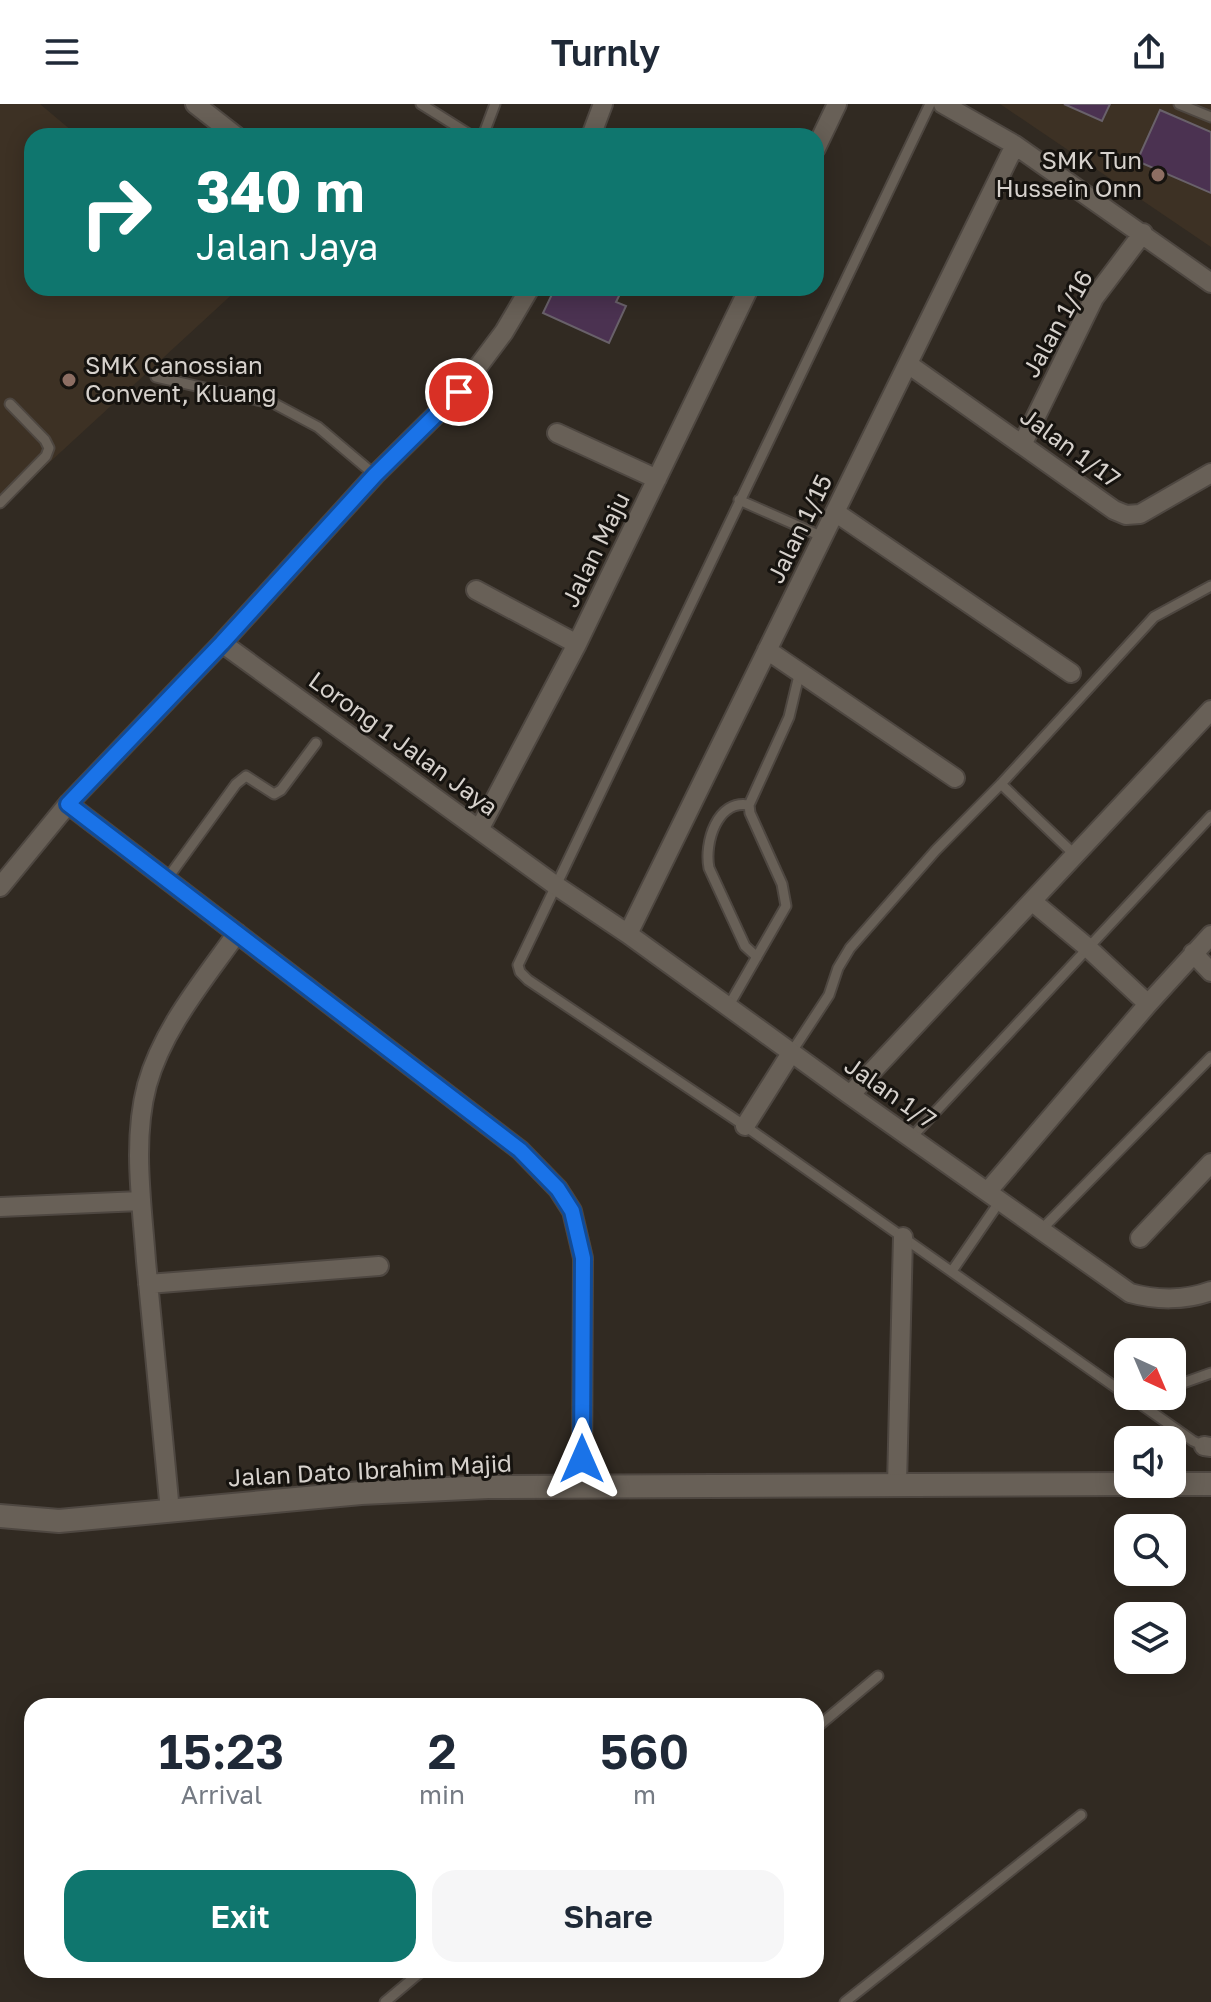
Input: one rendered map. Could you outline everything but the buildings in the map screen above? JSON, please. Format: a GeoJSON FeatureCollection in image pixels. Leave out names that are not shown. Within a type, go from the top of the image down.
{"type":"FeatureCollection","features":[{"type":"Feature","properties":{"kind":"street"},"geometry":{"type":"LineString","coordinates":[[195,104],[226,128]]}},
{"type":"Feature","properties":{"kind":"street"},"geometry":{"type":"LineString","coordinates":[[594,128],[603,104]]}},
{"type":"Feature","properties":{"kind":"street"},"geometry":{"type":"LineString","coordinates":[[824,131],[837,104]]}},
{"type":"Feature","properties":{"kind":"street"},"geometry":{"type":"LineString","coordinates":[[943,104],[1015,145],[1211,283]]}},
{"type":"Feature","properties":{"kind":"street","name":"Jalan 1/15"},"geometry":{"type":"LineString","coordinates":[[628,934],[1015,145]]}},
{"type":"Feature","properties":{"kind":"street","name":"Jalan 1/16"},"geometry":{"type":"LineString","coordinates":[[1023,443],[1094,298],[1143,233]]}},
{"type":"Feature","properties":{"kind":"street"},"geometry":{"type":"LineString","coordinates":[[0,887],[68,804],[222,643],[375,475],[459,392],[504,332],[525,296]]}},
{"type":"Feature","properties":{"kind":"street","name":"Jalan Maju"},"geometry":{"type":"LineString","coordinates":[[480,828],[577,644],[745,296]]}},
{"type":"Feature","properties":{"kind":"street","name":"Jalan 1/17"},"geometry":{"type":"LineString","coordinates":[[908,364],[1114,510],[1126,515],[1140,514],[1211,473]]}},
{"type":"Feature","properties":{"kind":"street"},"geometry":{"type":"LineString","coordinates":[[557,433],[657,479]]}},
{"type":"Feature","properties":{"kind":"street"},"geometry":{"type":"LineString","coordinates":[[835,512],[1071,673]]}},
{"type":"Feature","properties":{"kind":"street"},"geometry":{"type":"LineString","coordinates":[[476,590],[577,644]]}},
{"type":"Feature","properties":{"kind":"street","name":"Lorong 1 Jalan Jaya"},"geometry":{"type":"LineString","coordinates":[[222,643],[555,885]]}},
{"type":"Feature","properties":{"kind":"street"},"geometry":{"type":"LineString","coordinates":[[767,650],[955,778]]}},
{"type":"Feature","properties":{"kind":"street"},"geometry":{"type":"LineString","coordinates":[[850,1095],[1211,710]]}},
{"type":"Feature","properties":{"kind":"street"},"geometry":{"type":"LineString","coordinates":[[68,804],[520,1150],[558,1189],[572,1211],[583,1258],[582,1488]]}},
{"type":"Feature","properties":{"kind":"street","name":"Jalan 1/7"},"geometry":{"type":"LineString","coordinates":[[555,885],[1130,1293],[1153,1299],[1201,1295],[1211,1291]]}},
{"type":"Feature","properties":{"kind":"street"},"geometry":{"type":"LineString","coordinates":[[1033,902],[1148,1004]]}},
{"type":"Feature","properties":{"kind":"street"},"geometry":{"type":"LineString","coordinates":[[170,1511],[141,1201],[139,1143],[147,1084],[168,1031],[237,933]]}},
{"type":"Feature","properties":{"kind":"street"},"geometry":{"type":"LineString","coordinates":[[994,1196],[1148,1004],[1211,935]]}},
{"type":"Feature","properties":{"kind":"street"},"geometry":{"type":"LineString","coordinates":[[1193,953],[1211,972]]}},
{"type":"Feature","properties":{"kind":"street"},"geometry":{"type":"LineString","coordinates":[[745,1126],[791,1053]]}},
{"type":"Feature","properties":{"kind":"street"},"geometry":{"type":"LineString","coordinates":[[1140,1238],[1211,1163]]}},
{"type":"Feature","properties":{"kind":"street"},"geometry":{"type":"LineString","coordinates":[[0,1207],[141,1201]]}},
{"type":"Feature","properties":{"kind":"street"},"geometry":{"type":"LineString","coordinates":[[897,1485],[903,1237]]}},
{"type":"Feature","properties":{"kind":"street"},"geometry":{"type":"LineString","coordinates":[[148,1284],[379,1266]]}},
{"type":"Feature","properties":{"kind":"street","name":"Jalan Dato Ibrahim Majid"},"geometry":{"type":"LineString","coordinates":[[0,1516],[59,1521],[361,1493],[488,1487],[1114,1484]]}},
{"type":"Feature","properties":{"kind":"street"},"geometry":{"type":"LineString","coordinates":[[1186,1484],[1211,1484]]}},
{"type":"Feature","properties":{"kind":"lane"},"geometry":{"type":"LineString","coordinates":[[421,104],[459,128]]}},
{"type":"Feature","properties":{"kind":"lane"},"geometry":{"type":"LineString","coordinates":[[486,128],[495,104]]}},
{"type":"Feature","properties":{"kind":"lane"},"geometry":{"type":"LineString","coordinates":[[930,104],[518,965],[528,980],[745,1126],[1114,1386]]}},
{"type":"Feature","properties":{"kind":"lane"},"geometry":{"type":"LineString","coordinates":[[1179,104],[1211,117]]}},
{"type":"Feature","properties":{"kind":"lane"},"geometry":{"type":"LineString","coordinates":[[156,377],[275,404],[318,427],[375,475]]}},
{"type":"Feature","properties":{"kind":"lane"},"geometry":{"type":"LineString","coordinates":[[0,503],[46,456],[49,448],[10,404]]}},
{"type":"Feature","properties":{"kind":"lane"},"geometry":{"type":"LineString","coordinates":[[739,500],[823,537]]}},
{"type":"Feature","properties":{"kind":"lane"},"geometry":{"type":"LineString","coordinates":[[791,1053],[829,995],[838,968],[856,940],[936,850],[1154,617],[1211,586]]}},
{"type":"Feature","properties":{"kind":"lane"},"geometry":{"type":"LineString","coordinates":[[728,1007],[786,906],[786,895],[749,805],[789,717],[800,671]]}},
{"type":"Feature","properties":{"kind":"lane"},"geometry":{"type":"LineString","coordinates":[[167,879],[236,784],[246,776],[274,794],[281,790],[316,743]]}},
{"type":"Feature","properties":{"kind":"lane"},"geometry":{"type":"LineString","coordinates":[[1001,784],[1075,855]]}},
{"type":"Feature","properties":{"kind":"lane"},"geometry":{"type":"LineString","coordinates":[[749,805],[736,805],[717,819],[706,857],[745,946],[757,957]]}},
{"type":"Feature","properties":{"kind":"lane"},"geometry":{"type":"LineString","coordinates":[[911,1138],[1211,816]]}},
{"type":"Feature","properties":{"kind":"lane"},"geometry":{"type":"LineString","coordinates":[[1041,1230],[1211,1057]]}},
{"type":"Feature","properties":{"kind":"lane"},"geometry":{"type":"LineString","coordinates":[[952,1271],[994,1196]]}},
{"type":"Feature","properties":{"kind":"lane"},"geometry":{"type":"LineString","coordinates":[[1186,1382],[1211,1373]]}},
{"type":"Feature","properties":{"kind":"lane"},"geometry":{"type":"LineString","coordinates":[[1149,1410],[1193,1441],[1208,1446]]}},
{"type":"Feature","properties":{"kind":"lane"},"geometry":{"type":"LineString","coordinates":[[824,1721],[878,1676]]}},
{"type":"Feature","properties":{"kind":"lane"},"geometry":{"type":"LineString","coordinates":[[845,2002],[1081,1815]]}},
{"type":"Feature","properties":{"kind":"lane"},"geometry":{"type":"LineString","coordinates":[[385,2002],[414,1978]]}},
{"type":"Feature","properties":{"kind":"shaded area","name":"SMK Canossian Convent, Kluang"},"geometry":{"type":"Polygon","coordinates":[[[0,104],[40,104],[68,128],[24,128],[24,296],[230,296],[0,508],[0,104]]]}},
{"type":"Feature","properties":{"kind":"shaded area","name":"SMK Tun Hussein Onn"},"geometry":{"type":"Polygon","coordinates":[[[1000,104],[1211,104],[1211,247],[1000,104]]]}},
{"type":"Feature","properties":{"kind":"place","name":"SMK Tun Hussein Onn"},"geometry":{"type":"Point","coordinates":[1158,175]}},
{"type":"Feature","properties":{"kind":"place","name":"SMK Canossian Convent, Kluang"},"geometry":{"type":"Point","coordinates":[69,380]}},
{"type":"Feature","properties":{"kind":"route"},"geometry":{"type":"LineString","coordinates":[[459,392],[375,475],[222,643],[68,804],[520,1150],[558,1189],[572,1211],[583,1258],[582,1459]]}}]}
